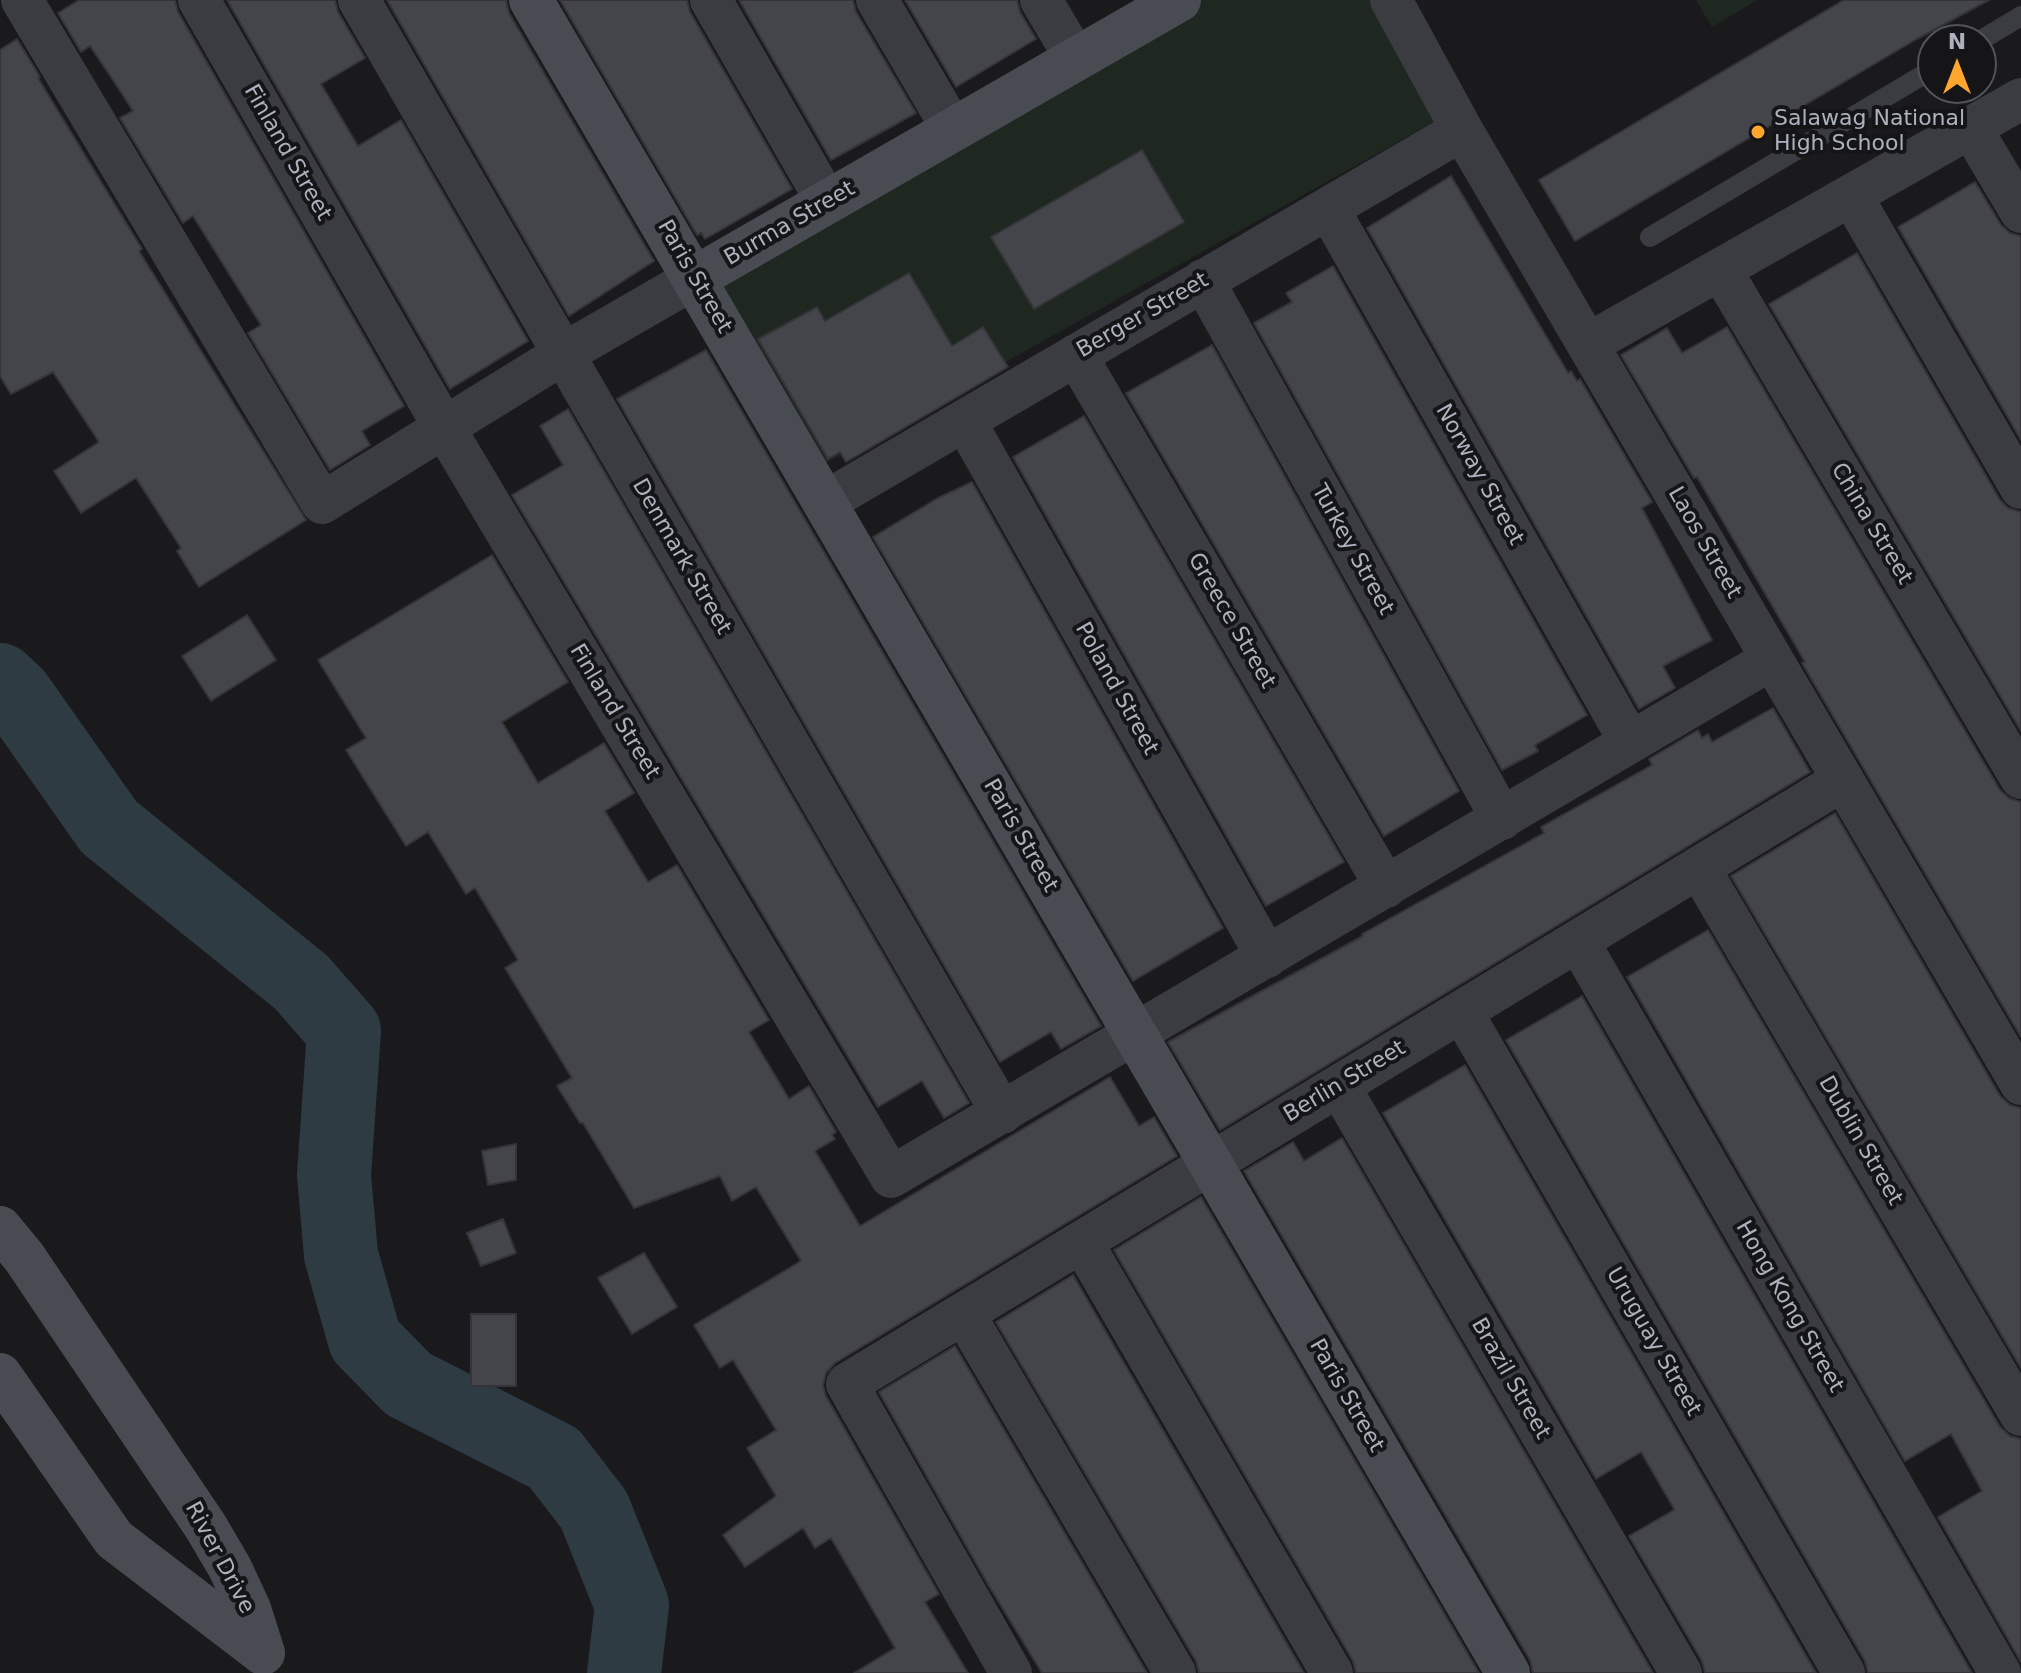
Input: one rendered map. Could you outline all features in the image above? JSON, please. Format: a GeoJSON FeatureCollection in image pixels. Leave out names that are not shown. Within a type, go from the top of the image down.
{"type":"FeatureCollection","features":[{"type":"Feature","properties":{"kind":"street","name":"Burma Street"},"geometry":{"type":"LineString","coordinates":[[22,0],[322,503],[563,354],[1179,0]]}},
{"type":"Feature","properties":{"kind":"street","name":"Finland Street"},"geometry":{"type":"LineString","coordinates":[[199,0],[445,429],[891,1177],[1772,659]]}},
{"type":"Feature","properties":{"kind":"street","name":"Denmark Street"},"geometry":{"type":"LineString","coordinates":[[359,0],[1002,1113]]}},
{"type":"Feature","properties":{"kind":"street","name":"Paris Street"},"geometry":{"type":"LineString","coordinates":[[531,0],[1508,1673]]}},
{"type":"Feature","properties":{"kind":"street"},"geometry":{"type":"LineString","coordinates":[[711,0],[827,202]]}},
{"type":"Feature","properties":{"kind":"street"},"geometry":{"type":"LineString","coordinates":[[877,0],[953,130]]}},
{"type":"Feature","properties":{"kind":"street"},"geometry":{"type":"LineString","coordinates":[[1041,0],[1076,59]]}},
{"type":"Feature","properties":{"kind":"street","name":"Laos Street"},"geometry":{"type":"LineString","coordinates":[[1391,0],[1462,130],[2021,1084]]}},
{"type":"Feature","properties":{"kind":"street"},"geometry":{"type":"LineString","coordinates":[[1588,344],[2021,99]]}},
{"type":"Feature","properties":{"kind":"street"},"geometry":{"type":"LineString","coordinates":[[1971,128],[2021,212]]}},
{"type":"Feature","properties":{"kind":"street","name":"Berger Street"},"geometry":{"type":"LineString","coordinates":[[825,502],[1462,130]]}},
{"type":"Feature","properties":{"kind":"street"},"geometry":{"type":"LineString","coordinates":[[1851,195],[2021,488]]}},
{"type":"Feature","properties":{"kind":"street","name":"Norway Street"},"geometry":{"type":"LineString","coordinates":[[1328,208],[1630,742]]}},
{"type":"Feature","properties":{"kind":"street","name":"China Street"},"geometry":{"type":"LineString","coordinates":[[1721,270],[2021,778]]}},
{"type":"Feature","properties":{"kind":"street","name":"Turkey Street"},"geometry":{"type":"LineString","coordinates":[[1203,280],[1502,819]]}},
{"type":"Feature","properties":{"kind":"street","name":"Greece Street"},"geometry":{"type":"LineString","coordinates":[[1076,355],[1386,887]]}},
{"type":"Feature","properties":{"kind":"street","name":"Poland Street"},"geometry":{"type":"LineString","coordinates":[[965,421],[1267,957]]}},
{"type":"Feature","properties":{"kind":"street","name":"Berlin Street"},"geometry":{"type":"LineString","coordinates":[[1011,1673],[847,1384],[1843,780]]}},
{"type":"Feature","properties":{"kind":"street","name":"Dublin Street"},"geometry":{"type":"LineString","coordinates":[[1699,868],[2021,1415]]}},
{"type":"Feature","properties":{"kind":"street","name":"Hong Kong Street"},"geometry":{"type":"LineString","coordinates":[[1578,941],[2000,1673]]}},
{"type":"Feature","properties":{"kind":"street","name":"Uruguay Street"},"geometry":{"type":"LineString","coordinates":[[1462,1012],[1844,1673]]}},
{"type":"Feature","properties":{"kind":"street","name":"Brazil Street"},"geometry":{"type":"LineString","coordinates":[[1339,1086],[1681,1673]]}},
{"type":"Feature","properties":{"kind":"street","name":"River Drive"},"geometry":{"type":"LineString","coordinates":[[0,1228],[24,1257],[206,1527],[249,1609],[263,1653],[114,1539],[0,1375]]}},
{"type":"Feature","properties":{"kind":"street"},"geometry":{"type":"LineString","coordinates":[[1082,1242],[1332,1673]]}},
{"type":"Feature","properties":{"kind":"street"},"geometry":{"type":"LineString","coordinates":[[964,1314],[1175,1673]]}},
{"type":"Feature","properties":{"kind":"lane"},"geometry":{"type":"LineString","coordinates":[[1997,30],[2021,16]]}},
{"type":"Feature","properties":{"kind":"lane"},"geometry":{"type":"LineString","coordinates":[[1650,237],[1917,78]]}},
{"type":"Feature","properties":{"kind":"shaded area"},"geometry":{"type":"Polygon","coordinates":[[[1192,0],[1376,0],[1437,120],[824,464],[705,280],[1192,0]]]}},
{"type":"Feature","properties":{"kind":"shaded area"},"geometry":{"type":"Polygon","coordinates":[[[1696,0],[1757,0],[1712,27],[1696,0]]]}},
{"type":"Feature","properties":{"kind":"building"},"geometry":{"type":"Polygon","coordinates":[[[79,0],[175,0],[178,12],[404,406],[362,431],[370,445],[330,470],[248,333],[261,325],[193,216],[183,223],[120,118],[133,111],[90,46],[81,52],[58,13],[79,0]]]}},
{"type":"Feature","properties":{"kind":"building"},"geometry":{"type":"Polygon","coordinates":[[[227,0],[335,0],[338,12],[365,58],[321,84],[358,146],[401,120],[528,341],[450,389],[227,0]]]}},
{"type":"Feature","properties":{"kind":"building"},"geometry":{"type":"Polygon","coordinates":[[[387,0],[506,0],[509,13],[654,261],[569,316],[387,0]]]}},
{"type":"Feature","properties":{"kind":"building"},"geometry":{"type":"Polygon","coordinates":[[[560,0],[687,0],[690,12],[792,189],[705,239],[701,233],[697,235],[560,0]]]}},
{"type":"Feature","properties":{"kind":"building"},"geometry":{"type":"Polygon","coordinates":[[[739,0],[853,0],[856,12],[916,113],[831,160],[739,0]]]}},
{"type":"Feature","properties":{"kind":"building"},"geometry":{"type":"Polygon","coordinates":[[[905,0],[1017,0],[1020,12],[1036,39],[956,87],[905,0]]]}},
{"type":"Feature","properties":{"kind":"building"},"geometry":{"type":"Polygon","coordinates":[[[1844,0],[1989,0],[1945,24],[1917,24],[1917,39],[1575,241],[1539,180],[1844,0]]]}},
{"type":"Feature","properties":{"kind":"building"},"geometry":{"type":"Polygon","coordinates":[[[17,39],[142,249],[139,251],[306,520],[199,587],[177,551],[181,548],[136,478],[81,513],[54,471],[99,442],[53,372],[11,394],[0,376],[0,50],[17,39]]]}},
{"type":"Feature","properties":{"kind":"building"},"geometry":{"type":"Polygon","coordinates":[[[1142,150],[1184,222],[1034,309],[991,237],[1142,150]]]}},
{"type":"Feature","properties":{"kind":"building"},"geometry":{"type":"Polygon","coordinates":[[[1451,176],[1568,373],[1571,371],[1577,381],[1580,379],[1652,502],[1642,508],[1712,640],[1663,666],[1675,688],[1639,709],[1367,228],[1451,176]]]}},
{"type":"Feature","properties":{"kind":"building"},"geometry":{"type":"Polygon","coordinates":[[[1975,182],[2001,225],[2010,233],[2021,236],[2021,440],[1898,227],[1975,182]]]}},
{"type":"Feature","properties":{"kind":"building"},"geometry":{"type":"Polygon","coordinates":[[[1857,253],[2000,500],[2008,508],[2021,512],[2021,731],[1769,304],[1857,253]]]}},
{"type":"Feature","properties":{"kind":"building"},"geometry":{"type":"Polygon","coordinates":[[[1333,266],[1587,715],[1535,745],[1538,751],[1502,770],[1254,323],[1292,302],[1286,293],[1333,266]]]}},
{"type":"Feature","properties":{"kind":"building"},"geometry":{"type":"Polygon","coordinates":[[[909,273],[952,346],[983,327],[1008,367],[846,462],[840,452],[828,459],[758,339],[817,307],[825,321],[909,273]]]}},
{"type":"Feature","properties":{"kind":"building"},"geometry":{"type":"Polygon","coordinates":[[[1727,327],[2000,790],[2009,798],[2021,802],[2021,1037],[1697,477],[1694,478],[1621,355],[1667,328],[1682,353],[1727,327]]]}},
{"type":"Feature","properties":{"kind":"building"},"geometry":{"type":"Polygon","coordinates":[[[1212,345],[1459,791],[1384,836],[1126,393],[1212,345]]]}},
{"type":"Feature","properties":{"kind":"building"},"geometry":{"type":"Polygon","coordinates":[[[706,350],[1101,1026],[1061,1049],[1051,1032],[1000,1062],[617,399],[706,350]]]}},
{"type":"Feature","properties":{"kind":"building"},"geometry":{"type":"Polygon","coordinates":[[[568,409],[969,1103],[944,1118],[922,1081],[878,1107],[512,495],[563,465],[540,426],[568,409]]]}},
{"type":"Feature","properties":{"kind":"building"},"geometry":{"type":"Polygon","coordinates":[[[1084,416],[1344,862],[1266,906],[1013,457],[1084,416]]]}},
{"type":"Feature","properties":{"kind":"building"},"geometry":{"type":"Polygon","coordinates":[[[972,482],[1223,928],[1133,981],[873,537],[938,498],[972,482]]]}},
{"type":"Feature","properties":{"kind":"building"},"geometry":{"type":"Polygon","coordinates":[[[492,555],[568,682],[502,722],[538,783],[604,743],[634,793],[605,811],[648,882],[677,865],[769,1020],[749,1032],[789,1099],[809,1086],[836,1132],[832,1135],[835,1139],[815,1151],[860,1226],[1110,1077],[1139,1126],[1154,1117],[1177,1156],[835,1363],[826,1373],[823,1385],[826,1396],[939,1594],[925,1602],[968,1673],[854,1673],[895,1648],[831,1538],[815,1548],[803,1528],[745,1567],[723,1535],[776,1496],[747,1448],[776,1430],[733,1360],[720,1368],[694,1325],[801,1261],[756,1187],[732,1201],[720,1176],[634,1208],[557,1086],[572,1078],[505,968],[518,960],[475,888],[466,894],[428,832],[406,846],[346,750],[366,738],[318,660],[492,555]]]}},
{"type":"Feature","properties":{"kind":"building"},"geometry":{"type":"Polygon","coordinates":[[[247,615],[276,660],[211,701],[182,656],[247,615]]]}},
{"type":"Feature","properties":{"kind":"building"},"geometry":{"type":"Polygon","coordinates":[[[1773,708],[1810,772],[1220,1130],[1168,1042],[1544,833],[1541,827],[1652,765],[1649,759],[1698,730],[1702,738],[1708,734],[1712,742],[1773,708]]]}},
{"type":"Feature","properties":{"kind":"building"},"geometry":{"type":"Polygon","coordinates":[[[1835,813],[2000,1096],[2010,1105],[2021,1108],[2021,1368],[1731,876],[1835,813]]]}},
{"type":"Feature","properties":{"kind":"building"},"geometry":{"type":"Polygon","coordinates":[[[1708,930],[2000,1427],[2010,1436],[2021,1439],[2021,1662],[1938,1517],[1982,1491],[1951,1434],[1905,1461],[1627,977],[1708,930]]]}},
{"type":"Feature","properties":{"kind":"building"},"geometry":{"type":"Polygon","coordinates":[[[1582,996],[1972,1673],[1868,1673],[1865,1661],[1506,1040],[1582,996]]]}},
{"type":"Feature","properties":{"kind":"building"},"geometry":{"type":"Polygon","coordinates":[[[1465,1065],[1816,1673],[1705,1673],[1702,1661],[1629,1536],[1674,1510],[1673,1507],[1641,1452],[1596,1479],[1383,1113],[1465,1065]]]}},
{"type":"Feature","properties":{"kind":"building"},"geometry":{"type":"Polygon","coordinates":[[[1342,1138],[1653,1673],[1533,1673],[1530,1660],[1244,1171],[1293,1142],[1304,1161],[1342,1138]]]}},
{"type":"Feature","properties":{"kind":"building"},"geometry":{"type":"Polygon","coordinates":[[[516,1144],[516,1180],[488,1185],[482,1151],[516,1144]]]}},
{"type":"Feature","properties":{"kind":"building"},"geometry":{"type":"Polygon","coordinates":[[[1201,1197],[1479,1673],[1356,1673],[1353,1661],[1114,1250],[1201,1197]]]}},
{"type":"Feature","properties":{"kind":"building"},"geometry":{"type":"Polygon","coordinates":[[[503,1219],[516,1253],[481,1266],[467,1233],[503,1219]]]}},
{"type":"Feature","properties":{"kind":"building"},"geometry":{"type":"Polygon","coordinates":[[[644,1253],[677,1307],[632,1334],[598,1278],[644,1253]]]}},
{"type":"Feature","properties":{"kind":"building"},"geometry":{"type":"Polygon","coordinates":[[[1073,1275],[1304,1673],[1199,1673],[1196,1661],[996,1322],[1073,1275]]]}},
{"type":"Feature","properties":{"kind":"building"},"geometry":{"type":"Polygon","coordinates":[[[471,1314],[516,1314],[516,1386],[471,1386],[471,1314]]]}},
{"type":"Feature","properties":{"kind":"building"},"geometry":{"type":"Polygon","coordinates":[[[955,1346],[1147,1673],[1042,1673],[989,1586],[879,1392],[955,1346]]]}},
{"type":"Feature","properties":{"kind":"waterway"},"geometry":{"type":"LineString","coordinates":[[0,680],[16,695],[109,827],[301,982],[344,1031],[334,1175],[341,1255],[365,1340],[408,1384],[554,1458],[594,1510],[632,1605],[624,1673]]}},
{"type":"Feature","properties":{"kind":"place","name":"Salawag National High School"},"geometry":{"type":"Point","coordinates":[1758,132]}}]}
